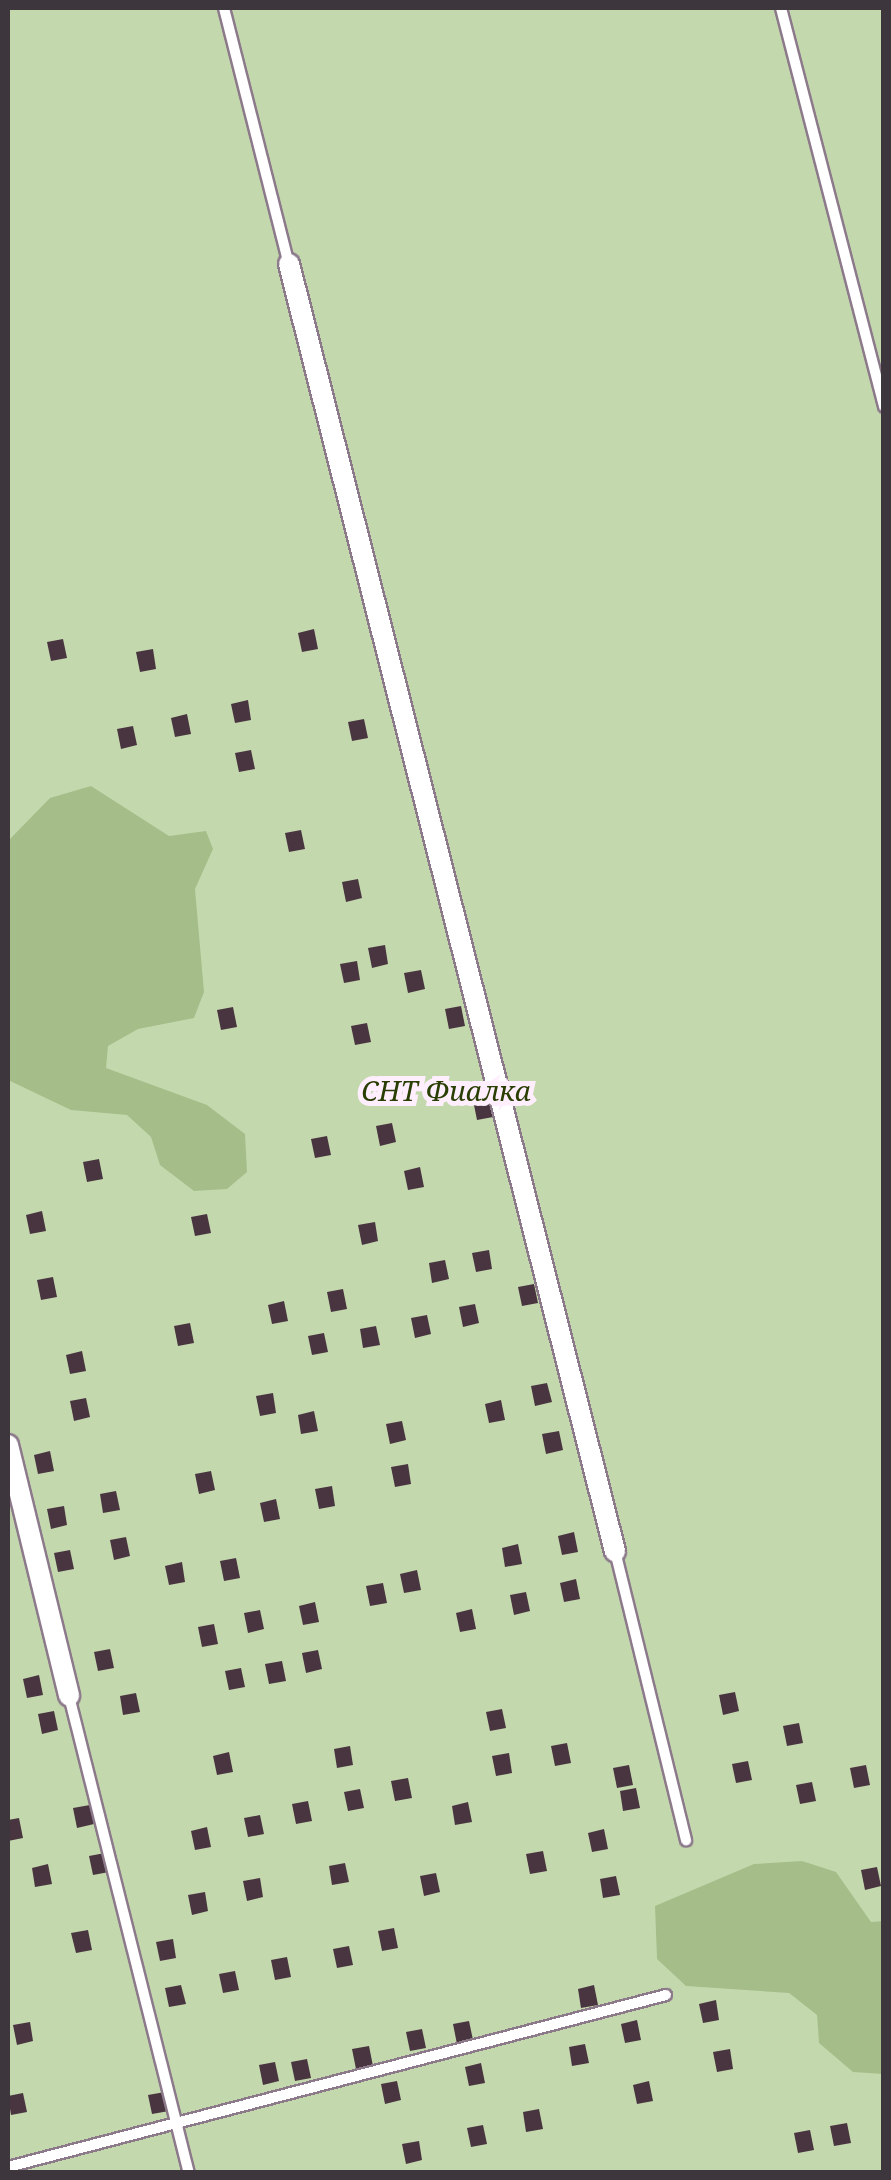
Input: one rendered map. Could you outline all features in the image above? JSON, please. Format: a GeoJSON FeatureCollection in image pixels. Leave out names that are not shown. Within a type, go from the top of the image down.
{"type":"FeatureCollection","features":[{"type":"Feature","properties":{"kind":"street"},"geometry":{"type":"LineString","coordinates":[[289,264],[614,1551]]}},
{"type":"Feature","properties":{"kind":"street"},"geometry":{"type":"LineString","coordinates":[[8,1445],[68,1696]]}},
{"type":"Feature","properties":{"kind":"lane"},"geometry":{"type":"LineString","coordinates":[[224,8],[289,264]]}},
{"type":"Feature","properties":{"kind":"lane"},"geometry":{"type":"LineString","coordinates":[[782,8],[884,407]]}},
{"type":"Feature","properties":{"kind":"lane"},"geometry":{"type":"LineString","coordinates":[[614,1551],[686,1840]]}},
{"type":"Feature","properties":{"kind":"lane"},"geometry":{"type":"LineString","coordinates":[[68,1696],[189,2172]]}},
{"type":"Feature","properties":{"kind":"lane"},"geometry":{"type":"LineString","coordinates":[[8,2167],[666,1995]]}},
{"type":"Feature","properties":{"kind":"green space","name":"СНТ Фиалка"},"geometry":{"type":"Polygon","coordinates":[[[8,8],[883,8],[883,2172],[8,2172],[8,8]]]}},
{"type":"Feature","properties":{"kind":"green space"},"geometry":{"type":"Polygon","coordinates":[[[91,786],[169,836],[206,831],[213,849],[195,889],[204,992],[194,1018],[138,1029],[108,1046],[106,1068],[207,1105],[245,1134],[247,1172],[227,1189],[194,1191],[160,1165],[151,1137],[127,1115],[71,1110],[8,1080],[8,841],[50,798],[91,786]]]}},
{"type":"Feature","properties":{"kind":"green space"},"geometry":{"type":"Polygon","coordinates":[[[802,1861],[836,1872],[871,1922],[883,1921],[883,2074],[853,2072],[819,2043],[817,2015],[789,1993],[686,1986],[657,1959],[655,1906],[754,1864],[802,1861]]]}},
{"type":"Feature","properties":{"kind":"building"},"geometry":{"type":"Polygon","coordinates":[[[314,629],[318,649],[302,652],[298,633],[314,629]]]}},
{"type":"Feature","properties":{"kind":"building"},"geometry":{"type":"Polygon","coordinates":[[[63,639],[67,658],[51,661],[47,642],[63,639]]]}},
{"type":"Feature","properties":{"kind":"building"},"geometry":{"type":"Polygon","coordinates":[[[153,649],[156,669],[140,672],[136,652],[153,649]]]}},
{"type":"Feature","properties":{"kind":"building"},"geometry":{"type":"Polygon","coordinates":[[[248,700],[251,720],[235,723],[231,704],[248,700]]]}},
{"type":"Feature","properties":{"kind":"building"},"geometry":{"type":"Polygon","coordinates":[[[187,714],[191,734],[175,737],[171,718],[187,714]]]}},
{"type":"Feature","properties":{"kind":"building"},"geometry":{"type":"Polygon","coordinates":[[[364,719],[368,738],[352,741],[348,722],[364,719]]]}},
{"type":"Feature","properties":{"kind":"building"},"geometry":{"type":"Polygon","coordinates":[[[133,726],[137,745],[121,749],[117,729],[133,726]]]}},
{"type":"Feature","properties":{"kind":"building"},"geometry":{"type":"Polygon","coordinates":[[[251,750],[255,769],[239,772],[235,753],[251,750]]]}},
{"type":"Feature","properties":{"kind":"building"},"geometry":{"type":"Polygon","coordinates":[[[301,830],[305,849],[289,852],[285,833],[301,830]]]}},
{"type":"Feature","properties":{"kind":"building"},"geometry":{"type":"Polygon","coordinates":[[[358,879],[362,898],[346,902],[342,882],[358,879]]]}},
{"type":"Feature","properties":{"kind":"building"},"geometry":{"type":"Polygon","coordinates":[[[385,945],[388,964],[372,968],[368,948],[385,945]]]}},
{"type":"Feature","properties":{"kind":"building"},"geometry":{"type":"Polygon","coordinates":[[[357,961],[360,980],[344,983],[340,964],[357,961]]]}},
{"type":"Feature","properties":{"kind":"building"},"geometry":{"type":"Polygon","coordinates":[[[421,970],[425,989],[408,993],[404,973],[421,970]]]}},
{"type":"Feature","properties":{"kind":"building"},"geometry":{"type":"Polygon","coordinates":[[[461,1006],[465,1026],[449,1029],[445,1009],[461,1006]]]}},
{"type":"Feature","properties":{"kind":"building"},"geometry":{"type":"Polygon","coordinates":[[[233,1007],[237,1027],[221,1030],[217,1010],[233,1007]]]}},
{"type":"Feature","properties":{"kind":"building"},"geometry":{"type":"Polygon","coordinates":[[[367,1023],[371,1042],[355,1045],[351,1026],[367,1023]]]}},
{"type":"Feature","properties":{"kind":"building"},"geometry":{"type":"Polygon","coordinates":[[[489,1097],[493,1117],[477,1120],[473,1100],[489,1097]]]}},
{"type":"Feature","properties":{"kind":"building"},"geometry":{"type":"Polygon","coordinates":[[[392,1123],[396,1142],[380,1146],[376,1126],[392,1123]]]}},
{"type":"Feature","properties":{"kind":"building"},"geometry":{"type":"Polygon","coordinates":[[[327,1136],[331,1155],[315,1158],[311,1139],[327,1136]]]}},
{"type":"Feature","properties":{"kind":"building"},"geometry":{"type":"Polygon","coordinates":[[[99,1159],[103,1179],[87,1182],[83,1162],[99,1159]]]}},
{"type":"Feature","properties":{"kind":"building"},"geometry":{"type":"Polygon","coordinates":[[[420,1167],[424,1187],[408,1190],[404,1171],[420,1167]]]}},
{"type":"Feature","properties":{"kind":"building"},"geometry":{"type":"Polygon","coordinates":[[[42,1211],[46,1231],[30,1234],[26,1215],[42,1211]]]}},
{"type":"Feature","properties":{"kind":"building"},"geometry":{"type":"Polygon","coordinates":[[[207,1214],[211,1233],[195,1236],[191,1217],[207,1214]]]}},
{"type":"Feature","properties":{"kind":"building"},"geometry":{"type":"Polygon","coordinates":[[[375,1222],[378,1241],[362,1245],[358,1225],[375,1222]]]}},
{"type":"Feature","properties":{"kind":"building"},"geometry":{"type":"Polygon","coordinates":[[[489,1250],[492,1269],[476,1272],[472,1253],[489,1250]]]}},
{"type":"Feature","properties":{"kind":"building"},"geometry":{"type":"Polygon","coordinates":[[[445,1260],[449,1279],[432,1283],[429,1263],[445,1260]]]}},
{"type":"Feature","properties":{"kind":"building"},"geometry":{"type":"Polygon","coordinates":[[[53,1277],[57,1297],[41,1300],[37,1280],[53,1277]]]}},
{"type":"Feature","properties":{"kind":"building"},"geometry":{"type":"Polygon","coordinates":[[[534,1284],[538,1303],[522,1306],[518,1287],[534,1284]]]}},
{"type":"Feature","properties":{"kind":"building"},"geometry":{"type":"Polygon","coordinates":[[[343,1289],[347,1309],[331,1312],[327,1292],[343,1289]]]}},
{"type":"Feature","properties":{"kind":"building"},"geometry":{"type":"Polygon","coordinates":[[[284,1301],[288,1321],[272,1324],[268,1305],[284,1301]]]}},
{"type":"Feature","properties":{"kind":"building"},"geometry":{"type":"Polygon","coordinates":[[[475,1304],[479,1323],[463,1327],[459,1307],[475,1304]]]}},
{"type":"Feature","properties":{"kind":"building"},"geometry":{"type":"Polygon","coordinates":[[[427,1315],[431,1334],[415,1338],[411,1318],[427,1315]]]}},
{"type":"Feature","properties":{"kind":"building"},"geometry":{"type":"Polygon","coordinates":[[[190,1323],[194,1343],[178,1346],[174,1326],[190,1323]]]}},
{"type":"Feature","properties":{"kind":"building"},"geometry":{"type":"Polygon","coordinates":[[[376,1326],[380,1345],[363,1348],[360,1329],[376,1326]]]}},
{"type":"Feature","properties":{"kind":"building"},"geometry":{"type":"Polygon","coordinates":[[[324,1333],[328,1352],[312,1355],[308,1336],[324,1333]]]}},
{"type":"Feature","properties":{"kind":"building"},"geometry":{"type":"Polygon","coordinates":[[[82,1351],[86,1371],[70,1374],[66,1355],[82,1351]]]}},
{"type":"Feature","properties":{"kind":"building"},"geometry":{"type":"Polygon","coordinates":[[[547,1383],[552,1402],[535,1406],[531,1386],[547,1383]]]}},
{"type":"Feature","properties":{"kind":"building"},"geometry":{"type":"Polygon","coordinates":[[[273,1393],[276,1413],[260,1416],[256,1396],[273,1393]]]}},
{"type":"Feature","properties":{"kind":"building"},"geometry":{"type":"Polygon","coordinates":[[[86,1398],[90,1417],[74,1421],[70,1401],[86,1398]]]}},
{"type":"Feature","properties":{"kind":"building"},"geometry":{"type":"Polygon","coordinates":[[[501,1400],[505,1420],[489,1423],[485,1404],[501,1400]]]}},
{"type":"Feature","properties":{"kind":"building"},"geometry":{"type":"Polygon","coordinates":[[[314,1411],[318,1431],[301,1434],[298,1415],[314,1411]]]}},
{"type":"Feature","properties":{"kind":"building"},"geometry":{"type":"Polygon","coordinates":[[[402,1421],[406,1440],[390,1444],[386,1424],[402,1421]]]}},
{"type":"Feature","properties":{"kind":"building"},"geometry":{"type":"Polygon","coordinates":[[[559,1431],[563,1450],[546,1454],[542,1434],[559,1431]]]}},
{"type":"Feature","properties":{"kind":"building"},"geometry":{"type":"Polygon","coordinates":[[[50,1451],[54,1471],[38,1474],[34,1455],[50,1451]]]}},
{"type":"Feature","properties":{"kind":"building"},"geometry":{"type":"Polygon","coordinates":[[[408,1464],[411,1484],[395,1487],[391,1467],[408,1464]]]}},
{"type":"Feature","properties":{"kind":"building"},"geometry":{"type":"Polygon","coordinates":[[[211,1471],[215,1490],[199,1494],[195,1474],[211,1471]]]}},
{"type":"Feature","properties":{"kind":"building"},"geometry":{"type":"Polygon","coordinates":[[[332,1486],[335,1506],[319,1509],[315,1489],[332,1486]]]}},
{"type":"Feature","properties":{"kind":"building"},"geometry":{"type":"Polygon","coordinates":[[[116,1491],[120,1510],[103,1513],[100,1494],[116,1491]]]}},
{"type":"Feature","properties":{"kind":"building"},"geometry":{"type":"Polygon","coordinates":[[[276,1499],[280,1519],[264,1522],[260,1503],[276,1499]]]}},
{"type":"Feature","properties":{"kind":"building"},"geometry":{"type":"Polygon","coordinates":[[[64,1506],[67,1525],[51,1529],[47,1509],[64,1506]]]}},
{"type":"Feature","properties":{"kind":"building"},"geometry":{"type":"Polygon","coordinates":[[[574,1532],[578,1552],[562,1555],[558,1536],[574,1532]]]}},
{"type":"Feature","properties":{"kind":"building"},"geometry":{"type":"Polygon","coordinates":[[[126,1537],[130,1556],[114,1560],[110,1540],[126,1537]]]}},
{"type":"Feature","properties":{"kind":"building"},"geometry":{"type":"Polygon","coordinates":[[[518,1544],[522,1564],[505,1567],[502,1548],[518,1544]]]}},
{"type":"Feature","properties":{"kind":"building"},"geometry":{"type":"Polygon","coordinates":[[[70,1550],[74,1569],[58,1572],[54,1553],[70,1550]]]}},
{"type":"Feature","properties":{"kind":"building"},"geometry":{"type":"Polygon","coordinates":[[[236,1558],[240,1578],[224,1581],[220,1561],[236,1558]]]}},
{"type":"Feature","properties":{"kind":"building"},"geometry":{"type":"Polygon","coordinates":[[[182,1562],[185,1582],[169,1585],[165,1566],[182,1562]]]}},
{"type":"Feature","properties":{"kind":"building"},"geometry":{"type":"Polygon","coordinates":[[[417,1570],[421,1590],[404,1593],[400,1574],[417,1570]]]}},
{"type":"Feature","properties":{"kind":"building"},"geometry":{"type":"Polygon","coordinates":[[[576,1579],[580,1599],[564,1602],[560,1583],[576,1579]]]}},
{"type":"Feature","properties":{"kind":"building"},"geometry":{"type":"Polygon","coordinates":[[[383,1583],[387,1603],[370,1606],[366,1586],[383,1583]]]}},
{"type":"Feature","properties":{"kind":"building"},"geometry":{"type":"Polygon","coordinates":[[[526,1592],[530,1611],[514,1615],[510,1595],[526,1592]]]}},
{"type":"Feature","properties":{"kind":"building"},"geometry":{"type":"Polygon","coordinates":[[[315,1602],[319,1622],[303,1625],[299,1606],[315,1602]]]}},
{"type":"Feature","properties":{"kind":"building"},"geometry":{"type":"Polygon","coordinates":[[[472,1609],[476,1629],[460,1632],[456,1613],[472,1609]]]}},
{"type":"Feature","properties":{"kind":"building"},"geometry":{"type":"Polygon","coordinates":[[[260,1610],[264,1629],[248,1633],[244,1613],[260,1610]]]}},
{"type":"Feature","properties":{"kind":"building"},"geometry":{"type":"Polygon","coordinates":[[[214,1624],[218,1644],[202,1647],[198,1627],[214,1624]]]}},
{"type":"Feature","properties":{"kind":"building"},"geometry":{"type":"Polygon","coordinates":[[[110,1649],[114,1668],[98,1671],[94,1652],[110,1649]]]}},
{"type":"Feature","properties":{"kind":"building"},"geometry":{"type":"Polygon","coordinates":[[[318,1650],[322,1669],[306,1673],[302,1653],[318,1650]]]}},
{"type":"Feature","properties":{"kind":"building"},"geometry":{"type":"Polygon","coordinates":[[[282,1661],[286,1681],[269,1684],[265,1664],[282,1661]]]}},
{"type":"Feature","properties":{"kind":"building"},"geometry":{"type":"Polygon","coordinates":[[[241,1668],[245,1687],[229,1690],[225,1671],[241,1668]]]}},
{"type":"Feature","properties":{"kind":"building"},"geometry":{"type":"Polygon","coordinates":[[[39,1675],[43,1695],[27,1698],[23,1679],[39,1675]]]}},
{"type":"Feature","properties":{"kind":"building"},"geometry":{"type":"Polygon","coordinates":[[[735,1692],[739,1711],[723,1715],[719,1695],[735,1692]]]}},
{"type":"Feature","properties":{"kind":"building"},"geometry":{"type":"Polygon","coordinates":[[[136,1693],[140,1712],[123,1715],[120,1696],[136,1693]]]}},
{"type":"Feature","properties":{"kind":"building"},"geometry":{"type":"Polygon","coordinates":[[[502,1709],[506,1728],[490,1731],[486,1712],[502,1709]]]}},
{"type":"Feature","properties":{"kind":"building"},"geometry":{"type":"Polygon","coordinates":[[[54,1711],[58,1730],[42,1734],[38,1714],[54,1711]]]}},
{"type":"Feature","properties":{"kind":"building"},"geometry":{"type":"Polygon","coordinates":[[[799,1723],[803,1743],[787,1746],[783,1726],[799,1723]]]}},
{"type":"Feature","properties":{"kind":"building"},"geometry":{"type":"Polygon","coordinates":[[[567,1743],[571,1763],[555,1766],[551,1746],[567,1743]]]}},
{"type":"Feature","properties":{"kind":"building"},"geometry":{"type":"Polygon","coordinates":[[[350,1746],[353,1765],[337,1768],[334,1749],[350,1746]]]}},
{"type":"Feature","properties":{"kind":"building"},"geometry":{"type":"Polygon","coordinates":[[[229,1752],[233,1772],[217,1775],[213,1756],[229,1752]]]}},
{"type":"Feature","properties":{"kind":"building"},"geometry":{"type":"Polygon","coordinates":[[[509,1753],[512,1773],[496,1776],[492,1756],[509,1753]]]}},
{"type":"Feature","properties":{"kind":"building"},"geometry":{"type":"Polygon","coordinates":[[[748,1761],[752,1780],[736,1783],[732,1764],[748,1761]]]}},
{"type":"Feature","properties":{"kind":"building"},"geometry":{"type":"Polygon","coordinates":[[[629,1765],[633,1785],[617,1788],[613,1768],[629,1765]]]}},
{"type":"Feature","properties":{"kind":"building"},"geometry":{"type":"Polygon","coordinates":[[[866,1765],[870,1785],[854,1788],[850,1768],[866,1765]]]}},
{"type":"Feature","properties":{"kind":"building"},"geometry":{"type":"Polygon","coordinates":[[[408,1778],[412,1798],[395,1801],[391,1781],[408,1778]]]}},
{"type":"Feature","properties":{"kind":"building"},"geometry":{"type":"Polygon","coordinates":[[[812,1782],[816,1801],[800,1804],[796,1785],[812,1782]]]}},
{"type":"Feature","properties":{"kind":"building"},"geometry":{"type":"Polygon","coordinates":[[[636,1788],[640,1808],[623,1811],[620,1791],[636,1788]]]}},
{"type":"Feature","properties":{"kind":"building"},"geometry":{"type":"Polygon","coordinates":[[[360,1789],[364,1808],[348,1811],[344,1792],[360,1789]]]}},
{"type":"Feature","properties":{"kind":"building"},"geometry":{"type":"Polygon","coordinates":[[[308,1801],[312,1821],[296,1824],[292,1804],[308,1801]]]}},
{"type":"Feature","properties":{"kind":"building"},"geometry":{"type":"Polygon","coordinates":[[[468,1802],[472,1822],[455,1825],[452,1806],[468,1802]]]}},
{"type":"Feature","properties":{"kind":"building"},"geometry":{"type":"Polygon","coordinates":[[[90,1805],[94,1824],[77,1828],[73,1808],[90,1805]]]}},
{"type":"Feature","properties":{"kind":"building"},"geometry":{"type":"Polygon","coordinates":[[[260,1815],[264,1834],[248,1837],[244,1818],[260,1815]]]}},
{"type":"Feature","properties":{"kind":"building"},"geometry":{"type":"Polygon","coordinates":[[[19,1818],[23,1838],[8,1841],[8,1820],[19,1818]]]}},
{"type":"Feature","properties":{"kind":"building"},"geometry":{"type":"Polygon","coordinates":[[[207,1827],[211,1847],[195,1850],[191,1831],[207,1827]]]}},
{"type":"Feature","properties":{"kind":"building"},"geometry":{"type":"Polygon","coordinates":[[[604,1829],[608,1849],[592,1852],[588,1833],[604,1829]]]}},
{"type":"Feature","properties":{"kind":"building"},"geometry":{"type":"Polygon","coordinates":[[[543,1851],[547,1871],[530,1874],[526,1854],[543,1851]]]}},
{"type":"Feature","properties":{"kind":"building"},"geometry":{"type":"Polygon","coordinates":[[[105,1853],[109,1872],[93,1875],[89,1856],[105,1853]]]}},
{"type":"Feature","properties":{"kind":"building"},"geometry":{"type":"Polygon","coordinates":[[[345,1863],[349,1882],[332,1885],[329,1866],[345,1863]]]}},
{"type":"Feature","properties":{"kind":"building"},"geometry":{"type":"Polygon","coordinates":[[[48,1864],[52,1884],[35,1887],[32,1868],[48,1864]]]}},
{"type":"Feature","properties":{"kind":"building"},"geometry":{"type":"Polygon","coordinates":[[[877,1867],[881,1886],[865,1890],[861,1870],[877,1867]]]}},
{"type":"Feature","properties":{"kind":"building"},"geometry":{"type":"Polygon","coordinates":[[[436,1873],[440,1892],[424,1896],[420,1876],[436,1873]]]}},
{"type":"Feature","properties":{"kind":"building"},"geometry":{"type":"Polygon","coordinates":[[[616,1876],[620,1895],[603,1898],[600,1879],[616,1876]]]}},
{"type":"Feature","properties":{"kind":"building"},"geometry":{"type":"Polygon","coordinates":[[[260,1878],[263,1897],[247,1901],[243,1881],[260,1878]]]}},
{"type":"Feature","properties":{"kind":"building"},"geometry":{"type":"Polygon","coordinates":[[[205,1892],[208,1911],[192,1915],[188,1895],[205,1892]]]}},
{"type":"Feature","properties":{"kind":"building"},"geometry":{"type":"Polygon","coordinates":[[[394,1928],[398,1948],[382,1951],[378,1931],[394,1928]]]}},
{"type":"Feature","properties":{"kind":"building"},"geometry":{"type":"Polygon","coordinates":[[[88,1930],[92,1950],[76,1953],[71,1933],[88,1930]]]}},
{"type":"Feature","properties":{"kind":"building"},"geometry":{"type":"Polygon","coordinates":[[[173,1939],[176,1958],[160,1961],[156,1942],[173,1939]]]}},
{"type":"Feature","properties":{"kind":"building"},"geometry":{"type":"Polygon","coordinates":[[[349,1946],[353,1965],[337,1968],[333,1949],[349,1946]]]}},
{"type":"Feature","properties":{"kind":"building"},"geometry":{"type":"Polygon","coordinates":[[[287,1957],[291,1977],[275,1980],[271,1960],[287,1957]]]}},
{"type":"Feature","properties":{"kind":"building"},"geometry":{"type":"Polygon","coordinates":[[[235,1971],[239,1990],[223,1993],[219,1974],[235,1971]]]}},
{"type":"Feature","properties":{"kind":"building"},"geometry":{"type":"Polygon","coordinates":[[[181,1985],[186,2004],[169,2007],[165,1988],[181,1985]]]}},
{"type":"Feature","properties":{"kind":"building"},"geometry":{"type":"Polygon","coordinates":[[[594,1985],[598,2005],[581,2008],[578,1989],[594,1985]]]}},
{"type":"Feature","properties":{"kind":"building"},"geometry":{"type":"Polygon","coordinates":[[[716,2000],[719,2020],[703,2023],[699,2004],[716,2000]]]}},
{"type":"Feature","properties":{"kind":"building"},"geometry":{"type":"Polygon","coordinates":[[[637,2020],[641,2040],[625,2043],[621,2024],[637,2020]]]}},
{"type":"Feature","properties":{"kind":"building"},"geometry":{"type":"Polygon","coordinates":[[[469,2021],[473,2040],[457,2044],[453,2024],[469,2021]]]}},
{"type":"Feature","properties":{"kind":"building"},"geometry":{"type":"Polygon","coordinates":[[[30,2022],[33,2041],[17,2045],[13,2025],[30,2022]]]}},
{"type":"Feature","properties":{"kind":"building"},"geometry":{"type":"Polygon","coordinates":[[[422,2029],[426,2048],[410,2051],[406,2032],[422,2029]]]}},
{"type":"Feature","properties":{"kind":"building"},"geometry":{"type":"Polygon","coordinates":[[[585,2044],[589,2063],[572,2066],[569,2047],[585,2044]]]}},
{"type":"Feature","properties":{"kind":"building"},"geometry":{"type":"Polygon","coordinates":[[[369,2046],[373,2066],[356,2069],[352,2049],[369,2046]]]}},
{"type":"Feature","properties":{"kind":"building"},"geometry":{"type":"Polygon","coordinates":[[[730,2049],[733,2069],[717,2072],[713,2052],[730,2049]]]}},
{"type":"Feature","properties":{"kind":"building"},"geometry":{"type":"Polygon","coordinates":[[[307,2059],[311,2078],[295,2081],[291,2062],[307,2059]]]}},
{"type":"Feature","properties":{"kind":"building"},"geometry":{"type":"Polygon","coordinates":[[[275,2062],[279,2081],[263,2085],[259,2065],[275,2062]]]}},
{"type":"Feature","properties":{"kind":"building"},"geometry":{"type":"Polygon","coordinates":[[[481,2063],[485,2083],[469,2086],[465,2067],[481,2063]]]}},
{"type":"Feature","properties":{"kind":"building"},"geometry":{"type":"Polygon","coordinates":[[[397,2081],[401,2100],[385,2104],[381,2084],[397,2081]]]}},
{"type":"Feature","properties":{"kind":"building"},"geometry":{"type":"Polygon","coordinates":[[[649,2081],[653,2101],[637,2104],[633,2085],[649,2081]]]}},
{"type":"Feature","properties":{"kind":"building"},"geometry":{"type":"Polygon","coordinates":[[[165,2092],[169,2111],[152,2114],[148,2095],[165,2092]]]}},
{"type":"Feature","properties":{"kind":"building"},"geometry":{"type":"Polygon","coordinates":[[[23,2093],[27,2112],[11,2115],[8,2096],[23,2093]]]}},
{"type":"Feature","properties":{"kind":"building"},"geometry":{"type":"Polygon","coordinates":[[[539,2109],[543,2129],[526,2132],[523,2112],[539,2109]]]}},
{"type":"Feature","properties":{"kind":"building"},"geometry":{"type":"Polygon","coordinates":[[[847,2123],[851,2143],[834,2146],[830,2126],[847,2123]]]}},
{"type":"Feature","properties":{"kind":"building"},"geometry":{"type":"Polygon","coordinates":[[[483,2125],[487,2144],[471,2147],[467,2128],[483,2125]]]}},
{"type":"Feature","properties":{"kind":"building"},"geometry":{"type":"Polygon","coordinates":[[[810,2130],[814,2150],[798,2153],[794,2133],[810,2130]]]}},
{"type":"Feature","properties":{"kind":"building"},"geometry":{"type":"Polygon","coordinates":[[[419,2141],[422,2160],[406,2164],[402,2144],[419,2141]]]}}]}
